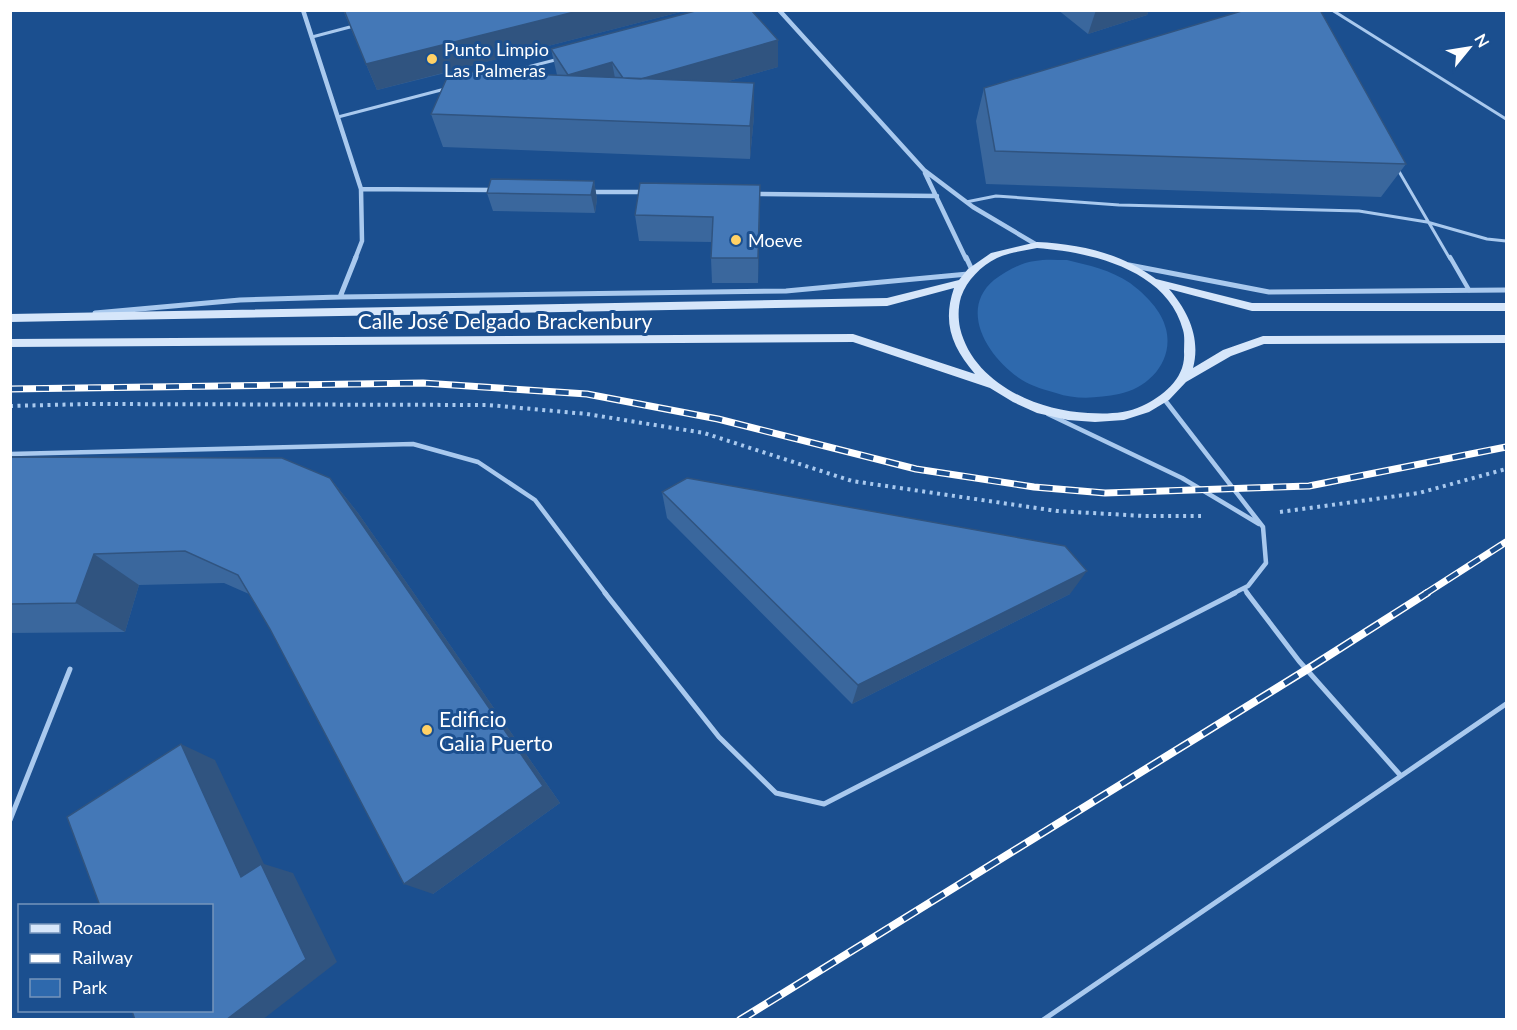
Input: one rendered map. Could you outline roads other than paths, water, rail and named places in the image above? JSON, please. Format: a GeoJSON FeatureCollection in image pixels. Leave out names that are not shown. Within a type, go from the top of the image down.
{"type":"FeatureCollection","features":[{"type":"Feature","properties":{"kind":"main road"},"geometry":{"type":"LineString","coordinates":[[1011,397],[992,384],[971,363],[957,340],[952,310],[967,276],[990,257],[1012,249],[1037,245],[1083,248],[1128,264],[1154,281],[1180,312],[1188,329],[1191,346],[1189,363],[1183,379]]}},
{"type":"Feature","properties":{"kind":"main road","name":"Calle José Delgado Brackenbury"},"geometry":{"type":"LineString","coordinates":[[10,318],[887,302],[967,276]]}},
{"type":"Feature","properties":{"kind":"main road"},"geometry":{"type":"LineString","coordinates":[[1154,281],[1252,307],[1506,307]]}},
{"type":"Feature","properties":{"kind":"main road","name":"Calle José Delgado Brackenbury"},"geometry":{"type":"LineString","coordinates":[[10,343],[853,338],[992,384]]}},
{"type":"Feature","properties":{"kind":"main road"},"geometry":{"type":"LineString","coordinates":[[1022,402],[1057,414],[1105,418],[1127,415],[1148,408],[1164,399],[1183,379],[1227,353],[1263,340],[1506,339]]}},
{"type":"Feature","properties":{"kind":"street"},"geometry":{"type":"LineString","coordinates":[[303,10],[361,189],[362,241],[340,297]]}},
{"type":"Feature","properties":{"kind":"street"},"geometry":{"type":"LineString","coordinates":[[779,10],[924,170],[966,202],[1037,245]]}},
{"type":"Feature","properties":{"kind":"street"},"geometry":{"type":"LineString","coordinates":[[43,318],[240,300],[786,291],[967,276],[937,196],[924,170]]}},
{"type":"Feature","properties":{"kind":"street"},"geometry":{"type":"LineString","coordinates":[[361,189],[502,190]]}},
{"type":"Feature","properties":{"kind":"street"},"geometry":{"type":"LineString","coordinates":[[584,192],[655,193]]}},
{"type":"Feature","properties":{"kind":"street"},"geometry":{"type":"LineString","coordinates":[[749,194],[937,196]]}},
{"type":"Feature","properties":{"kind":"street"},"geometry":{"type":"LineString","coordinates":[[1128,264],[1269,292],[1506,290]]}},
{"type":"Feature","properties":{"kind":"lane"},"geometry":{"type":"LineString","coordinates":[[1332,10],[1506,119]]}},
{"type":"Feature","properties":{"kind":"lane"},"geometry":{"type":"LineString","coordinates":[[312,37],[350,27]]}},
{"type":"Feature","properties":{"kind":"lane"},"geometry":{"type":"LineString","coordinates":[[499,75],[568,56]]}},
{"type":"Feature","properties":{"kind":"lane"},"geometry":{"type":"LineString","coordinates":[[338,117],[453,87]]}},
{"type":"Feature","properties":{"kind":"lane"},"geometry":{"type":"LineString","coordinates":[[1394,162],[1427,222],[1469,290]]}},
{"type":"Feature","properties":{"kind":"lane"},"geometry":{"type":"LineString","coordinates":[[966,202],[996,196],[1119,205],[1359,211],[1427,222],[1487,239],[1506,241]]}},
{"type":"Feature","properties":{"kind":"lane"},"geometry":{"type":"LineString","coordinates":[[1011,397],[1164,467],[1263,527]]}},
{"type":"Feature","properties":{"kind":"lane"},"geometry":{"type":"LineString","coordinates":[[10,454],[413,444],[478,462],[535,500],[632,628],[719,737],[776,793],[824,804],[1244,588],[1266,563],[1263,527],[1164,399]]}},
{"type":"Feature","properties":{"kind":"lane"},"geometry":{"type":"LineString","coordinates":[[1244,588],[1299,663],[1401,776]]}},
{"type":"Feature","properties":{"kind":"lane"},"geometry":{"type":"LineString","coordinates":[[10,820],[70,669]]}},
{"type":"Feature","properties":{"kind":"lane"},"geometry":{"type":"LineString","coordinates":[[1043,1020],[1506,704]]}},
{"type":"Feature","properties":{"kind":"railway"},"geometry":{"type":"LineString","coordinates":[[10,389],[423,383],[587,394],[718,419],[916,469],[1034,487],[1105,493],[1309,486],[1506,447]]}},
{"type":"Feature","properties":{"kind":"railway"},"geometry":{"type":"LineString","coordinates":[[1425,594],[1506,542]]}},
{"type":"Feature","properties":{"kind":"railway"},"geometry":{"type":"LineString","coordinates":[[740,1020],[1427,593]]}},
{"type":"Feature","properties":{"kind":"place","name":"Punto Limpio Las Palmeras"},"geometry":{"type":"Point","coordinates":[432,59]}},
{"type":"Feature","properties":{"kind":"place","name":"Moeve"},"geometry":{"type":"Point","coordinates":[736,240]}},
{"type":"Feature","properties":{"kind":"place","name":"Edificio Galia Puerto"},"geometry":{"type":"Point","coordinates":[427,730]}}]}
